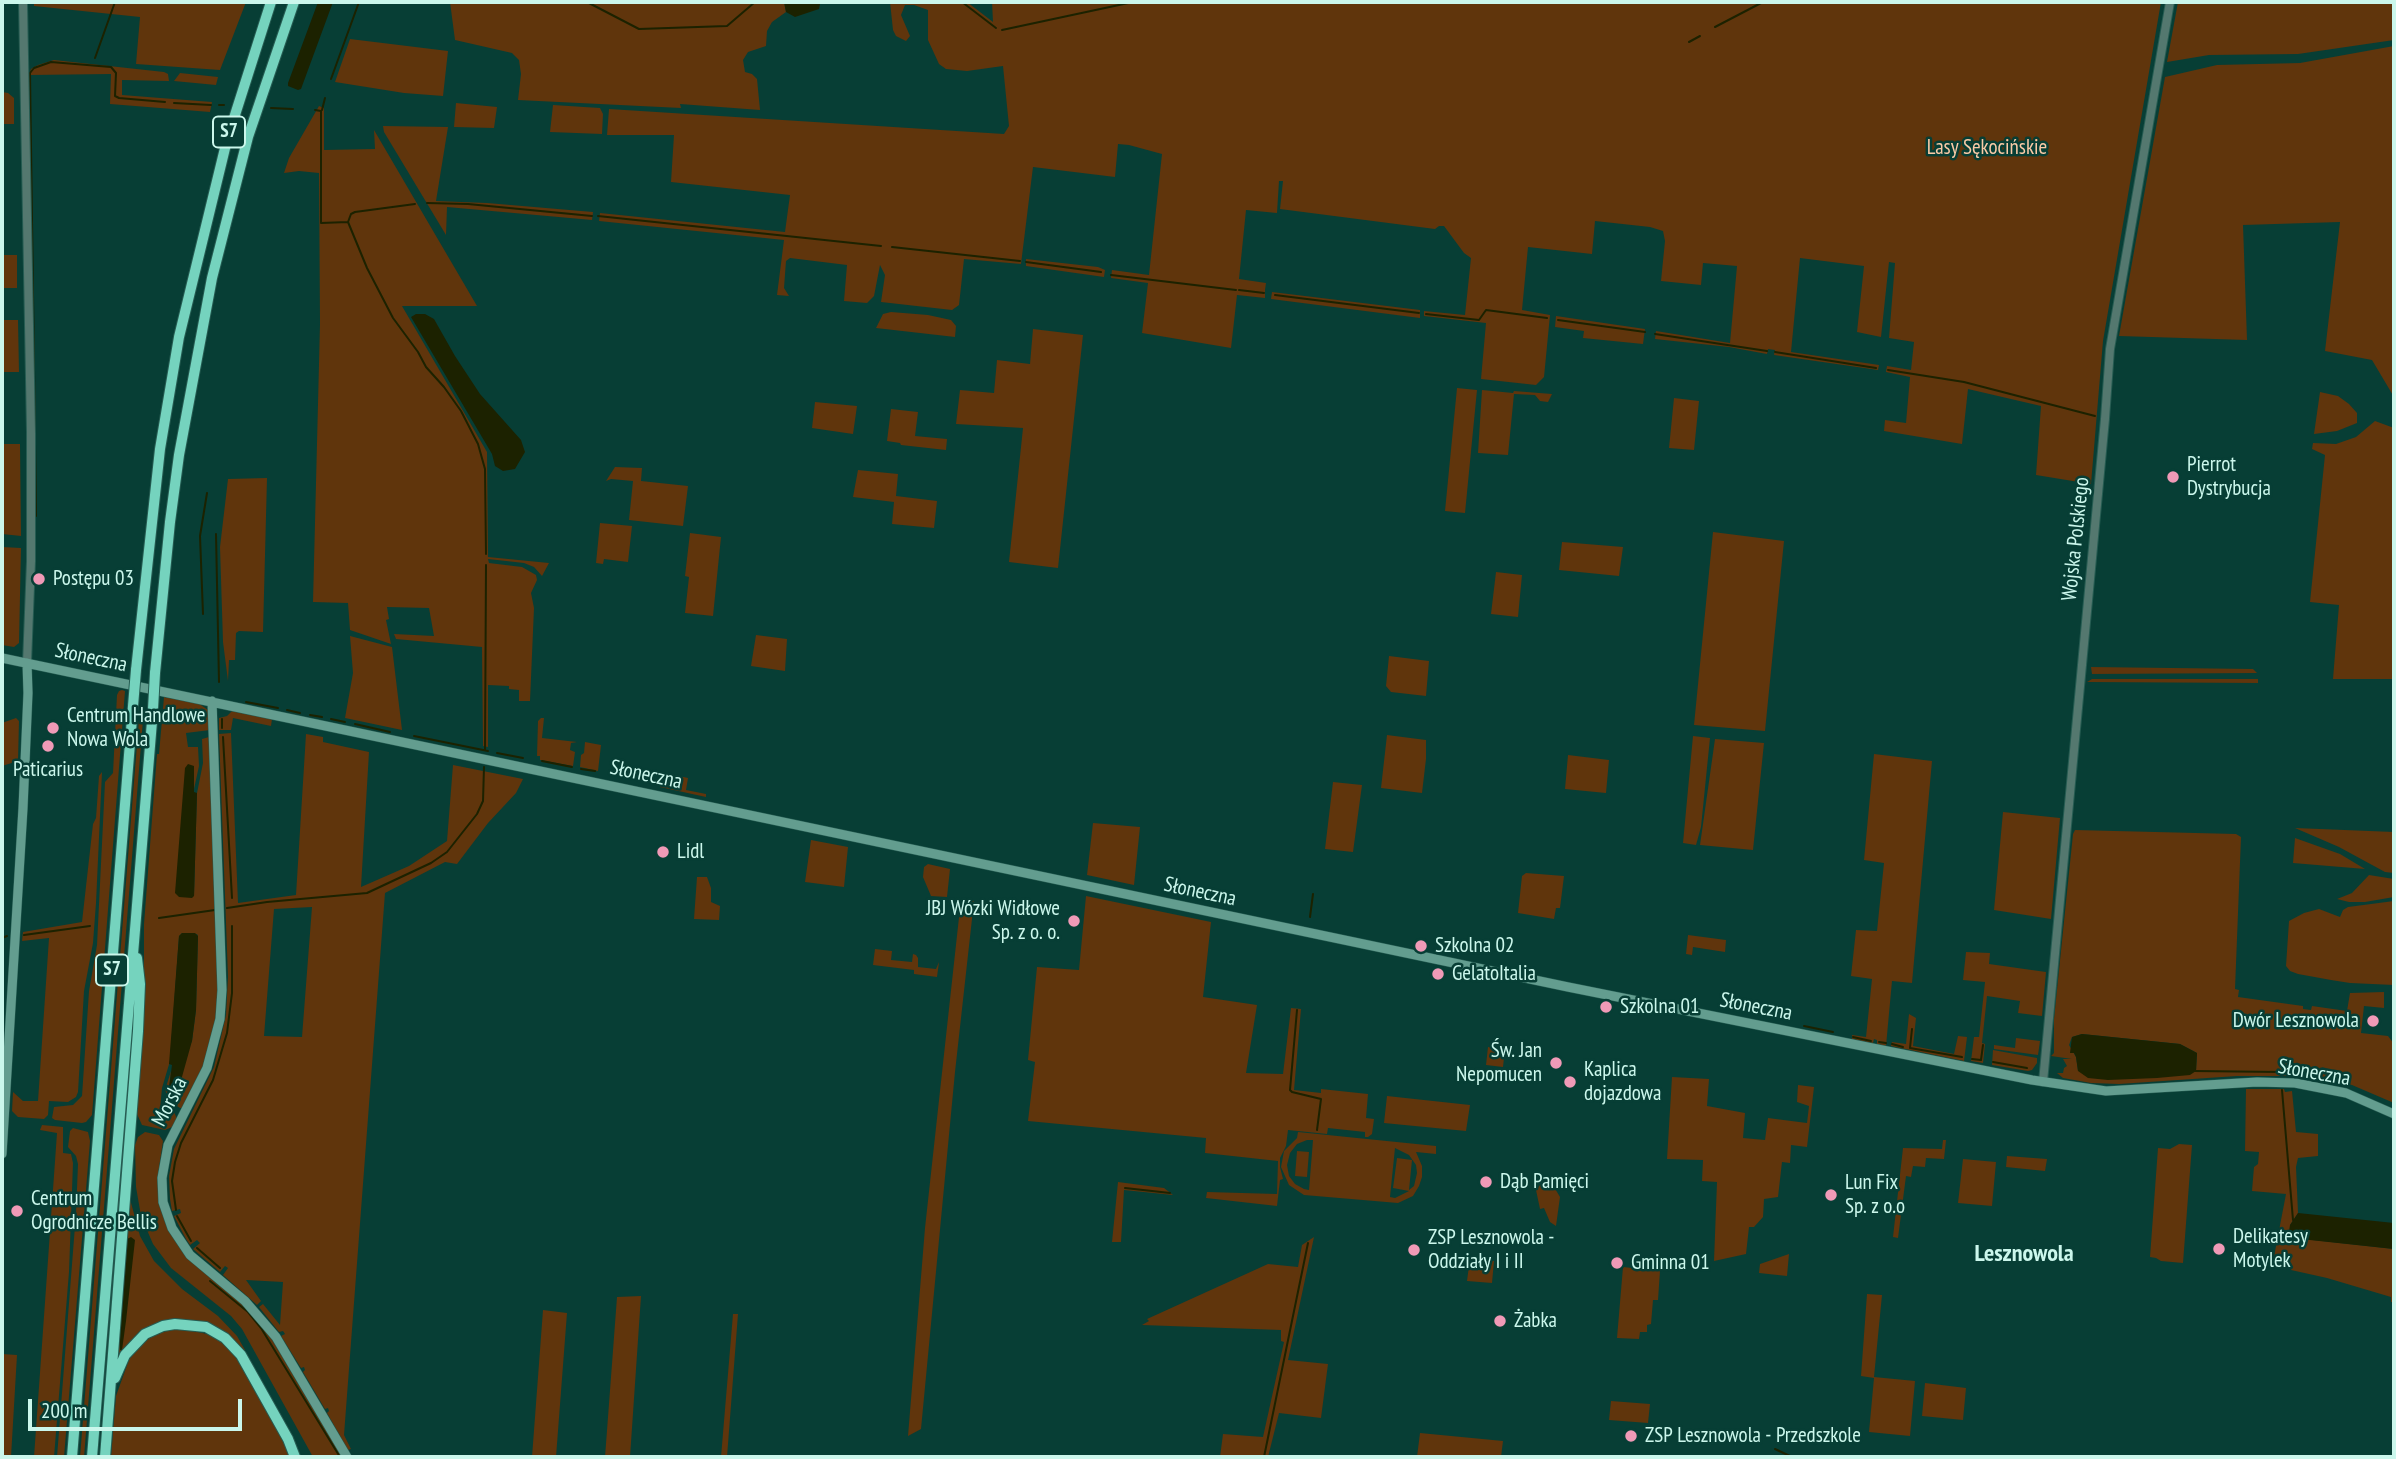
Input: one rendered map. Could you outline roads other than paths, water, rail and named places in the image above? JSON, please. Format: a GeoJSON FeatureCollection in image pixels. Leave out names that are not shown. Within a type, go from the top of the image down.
{"type":"FeatureCollection","features":[{"type":"Feature","properties":{"kind":"highway","name":"S7"},"geometry":{"type":"LineString","coordinates":[[72,1457],[136,670],[160,449],[179,337],[227,140],[271,2]]}},
{"type":"Feature","properties":{"kind":"highway","name":"S7"},"geometry":{"type":"LineString","coordinates":[[92,1457],[155,673],[177,468],[212,278],[248,137],[294,2]]}},
{"type":"Feature","properties":{"kind":"highway"},"geometry":{"type":"LineString","coordinates":[[105,1457],[138,1031],[140,984],[134,934]]}},
{"type":"Feature","properties":{"kind":"highway"},"geometry":{"type":"LineString","coordinates":[[110,1391],[125,1355],[145,1334],[175,1324],[206,1327],[225,1338],[241,1355],[288,1439],[295,1457]]}},
{"type":"Feature","properties":{"kind":"main road","name":"Słoneczna"},"geometry":{"type":"LineString","coordinates":[[2,658],[1567,987],[2043,1083],[2106,1091],[2258,1082],[2295,1083],[2346,1093],[2394,1114]]}},
{"type":"Feature","properties":{"kind":"main road"},"geometry":{"type":"LineString","coordinates":[[2,1154],[23,808],[27,663]]}},
{"type":"Feature","properties":{"kind":"main road","name":"Morska"},"geometry":{"type":"LineString","coordinates":[[212,701],[220,909],[220,1018],[207,1068],[168,1144],[162,1178],[163,1202],[172,1228],[191,1255],[245,1301],[276,1337],[347,1457]]}},
{"type":"Feature","properties":{"kind":"street"},"geometry":{"type":"LineString","coordinates":[[23,2],[31,433],[31,561],[27,663]]}},
{"type":"Feature","properties":{"kind":"street","name":"Wojska Polskiego"},"geometry":{"type":"LineString","coordinates":[[2043,1083],[2110,349],[2170,2]]}},
{"type":"Feature","properties":{"kind":"waterway"},"geometry":{"type":"LineString","coordinates":[[95,58],[115,2]]}},
{"type":"Feature","properties":{"kind":"waterway"},"geometry":{"type":"LineString","coordinates":[[331,79],[359,2]]}},
{"type":"Feature","properties":{"kind":"waterway"},"geometry":{"type":"LineString","coordinates":[[587,2],[639,29],[727,26],[755,2]]}},
{"type":"Feature","properties":{"kind":"waterway"},"geometry":{"type":"LineString","coordinates":[[962,2],[996,28]]}},
{"type":"Feature","properties":{"kind":"waterway"},"geometry":{"type":"LineString","coordinates":[[1002,30],[1133,2]]}},
{"type":"Feature","properties":{"kind":"waterway"},"geometry":{"type":"LineString","coordinates":[[1715,27],[1763,2]]}},
{"type":"Feature","properties":{"kind":"waterway"},"geometry":{"type":"LineString","coordinates":[[1689,42],[1700,36]]}},
{"type":"Feature","properties":{"kind":"waterway"},"geometry":{"type":"LineString","coordinates":[[36,516],[30,73],[34,68],[51,62],[111,67],[116,73],[115,96],[165,102]]}},
{"type":"Feature","properties":{"kind":"waterway"},"geometry":{"type":"LineString","coordinates":[[322,110],[325,98]]}},
{"type":"Feature","properties":{"kind":"waterway"},"geometry":{"type":"LineString","coordinates":[[174,103],[211,105]]}},
{"type":"Feature","properties":{"kind":"waterway"},"geometry":{"type":"LineString","coordinates":[[219,105],[224,105]]}},
{"type":"Feature","properties":{"kind":"waterway"},"geometry":{"type":"LineString","coordinates":[[271,108],[293,109]]}},
{"type":"Feature","properties":{"kind":"waterway"},"geometry":{"type":"LineString","coordinates":[[315,110],[321,111],[321,223],[348,222]]}},
{"type":"Feature","properties":{"kind":"waterway"},"geometry":{"type":"LineString","coordinates":[[427,203],[468,204],[592,216]]}},
{"type":"Feature","properties":{"kind":"waterway"},"geometry":{"type":"LineString","coordinates":[[415,204],[355,212],[351,214],[348,222],[367,268],[393,318],[426,367],[461,411],[478,444],[485,469],[486,554]]}},
{"type":"Feature","properties":{"kind":"waterway"},"geometry":{"type":"LineString","coordinates":[[598,216],[881,246]]}},
{"type":"Feature","properties":{"kind":"waterway"},"geometry":{"type":"LineString","coordinates":[[892,247],[1020,261]]}},
{"type":"Feature","properties":{"kind":"waterway"},"geometry":{"type":"LineString","coordinates":[[1026,262],[1101,272]]}},
{"type":"Feature","properties":{"kind":"waterway"},"geometry":{"type":"LineString","coordinates":[[1111,275],[1236,290]]}},
{"type":"Feature","properties":{"kind":"waterway"},"geometry":{"type":"LineString","coordinates":[[1239,290],[1264,293]]}},
{"type":"Feature","properties":{"kind":"waterway"},"geometry":{"type":"LineString","coordinates":[[1275,295],[1419,313]]}},
{"type":"Feature","properties":{"kind":"waterway"},"geometry":{"type":"LineString","coordinates":[[1426,314],[1479,320],[1486,310],[1547,318]]}},
{"type":"Feature","properties":{"kind":"waterway"},"geometry":{"type":"LineString","coordinates":[[1558,320],[1645,332]]}},
{"type":"Feature","properties":{"kind":"waterway"},"geometry":{"type":"LineString","coordinates":[[1655,334],[1767,351]]}},
{"type":"Feature","properties":{"kind":"waterway"},"geometry":{"type":"LineString","coordinates":[[1775,352],[1876,368]]}},
{"type":"Feature","properties":{"kind":"waterway"},"geometry":{"type":"LineString","coordinates":[[1888,370],[1964,382],[2095,416]]}},
{"type":"Feature","properties":{"kind":"waterway"},"geometry":{"type":"LineString","coordinates":[[203,614],[200,536],[207,493]]}},
{"type":"Feature","properties":{"kind":"waterway"},"geometry":{"type":"LineString","coordinates":[[216,534],[219,682]]}},
{"type":"Feature","properties":{"kind":"waterway"},"geometry":{"type":"LineString","coordinates":[[485,750],[486,565]]}},
{"type":"Feature","properties":{"kind":"waterway"},"geometry":{"type":"LineString","coordinates":[[246,702],[278,708]]}},
{"type":"Feature","properties":{"kind":"waterway"},"geometry":{"type":"LineString","coordinates":[[287,710],[300,713]]}},
{"type":"Feature","properties":{"kind":"waterway"},"geometry":{"type":"LineString","coordinates":[[310,715],[322,717]]}},
{"type":"Feature","properties":{"kind":"waterway"},"geometry":{"type":"LineString","coordinates":[[222,719],[222,728]]}},
{"type":"Feature","properties":{"kind":"waterway"},"geometry":{"type":"LineString","coordinates":[[331,719],[345,722]]}},
{"type":"Feature","properties":{"kind":"waterway"},"geometry":{"type":"LineString","coordinates":[[355,724],[390,732]]}},
{"type":"Feature","properties":{"kind":"waterway"},"geometry":{"type":"LineString","coordinates":[[414,736],[488,751]]}},
{"type":"Feature","properties":{"kind":"waterway"},"geometry":{"type":"LineString","coordinates":[[223,737],[232,898]]}},
{"type":"Feature","properties":{"kind":"waterway"},"geometry":{"type":"LineString","coordinates":[[497,753],[523,758]]}},
{"type":"Feature","properties":{"kind":"waterway"},"geometry":{"type":"LineString","coordinates":[[542,761],[572,767]]}},
{"type":"Feature","properties":{"kind":"waterway"},"geometry":{"type":"LineString","coordinates":[[227,908],[367,893],[431,863],[447,852],[477,814],[483,801],[484,767]]}},
{"type":"Feature","properties":{"kind":"waterway"},"geometry":{"type":"LineString","coordinates":[[581,769],[595,771]]}},
{"type":"Feature","properties":{"kind":"waterway"},"geometry":{"type":"LineString","coordinates":[[1310,917],[1313,894]]}},
{"type":"Feature","properties":{"kind":"waterway"},"geometry":{"type":"LineString","coordinates":[[159,918],[215,910]]}},
{"type":"Feature","properties":{"kind":"waterway"},"geometry":{"type":"LineString","coordinates":[[24,935],[90,926]]}},
{"type":"Feature","properties":{"kind":"waterway"},"geometry":{"type":"LineString","coordinates":[[176,1210],[172,1181],[175,1162],[181,1143],[213,1080],[227,1033],[232,993],[232,926]]}},
{"type":"Feature","properties":{"kind":"waterway"},"geometry":{"type":"LineString","coordinates":[[2,938],[7,936]]}},
{"type":"Feature","properties":{"kind":"waterway"},"geometry":{"type":"LineString","coordinates":[[1297,1010],[1290,1090],[1321,1099],[1317,1130]]}},
{"type":"Feature","properties":{"kind":"waterway"},"geometry":{"type":"LineString","coordinates":[[1804,1026],[1833,1032]]}},
{"type":"Feature","properties":{"kind":"waterway"},"geometry":{"type":"LineString","coordinates":[[1912,1029],[1910,1048],[1962,1057]]}},
{"type":"Feature","properties":{"kind":"waterway"},"geometry":{"type":"LineString","coordinates":[[1853,1037],[1871,1041]]}},
{"type":"Feature","properties":{"kind":"waterway"},"geometry":{"type":"LineString","coordinates":[[1879,1042],[1886,1043]]}},
{"type":"Feature","properties":{"kind":"waterway"},"geometry":{"type":"LineString","coordinates":[[1892,1044],[1903,1047]]}},
{"type":"Feature","properties":{"kind":"waterway"},"geometry":{"type":"LineString","coordinates":[[1972,1059],[1981,1060],[1983,1045]]}},
{"type":"Feature","properties":{"kind":"waterway"},"geometry":{"type":"LineString","coordinates":[[1993,1062],[2027,1068]]}},
{"type":"Feature","properties":{"kind":"waterway"},"geometry":{"type":"LineString","coordinates":[[2194,1071],[2281,1072]]}},
{"type":"Feature","properties":{"kind":"waterway"},"geometry":{"type":"LineString","coordinates":[[2282,1090],[2293,1220]]}},
{"type":"Feature","properties":{"kind":"waterway"},"geometry":{"type":"LineString","coordinates":[[1125,1188],[1170,1193]]}},
{"type":"Feature","properties":{"kind":"waterway"},"geometry":{"type":"LineString","coordinates":[[177,1216],[191,1241]]}},
{"type":"Feature","properties":{"kind":"waterway"},"geometry":{"type":"LineString","coordinates":[[1264,1457],[1308,1243]]}},
{"type":"Feature","properties":{"kind":"waterway"},"geometry":{"type":"LineString","coordinates":[[197,1248],[220,1268]]}},
{"type":"Feature","properties":{"kind":"waterway"},"geometry":{"type":"LineString","coordinates":[[210,1281],[248,1312],[261,1328],[340,1457]]}},
{"type":"Feature","properties":{"kind":"waterway"},"geometry":{"type":"LineString","coordinates":[[1775,1449],[1792,1457]]}},
{"type":"Feature","properties":{"kind":"place","name":"Pierrot Dystrybucja"},"geometry":{"type":"Point","coordinates":[2173,477]}},
{"type":"Feature","properties":{"kind":"place","name":"Postępu 03"},"geometry":{"type":"Point","coordinates":[39,579]}},
{"type":"Feature","properties":{"kind":"place","name":"Centrum Handlowe Nowa Wola"},"geometry":{"type":"Point","coordinates":[53,728]}},
{"type":"Feature","properties":{"kind":"place","name":"Paticarius"},"geometry":{"type":"Point","coordinates":[48,746]}},
{"type":"Feature","properties":{"kind":"place","name":"Lidl"},"geometry":{"type":"Point","coordinates":[663,852]}},
{"type":"Feature","properties":{"kind":"place","name":"JBJ Wózki Widłowe Sp. z o. o."},"geometry":{"type":"Point","coordinates":[1074,921]}},
{"type":"Feature","properties":{"kind":"place","name":"Szkolna 02"},"geometry":{"type":"Point","coordinates":[1421,946]}},
{"type":"Feature","properties":{"kind":"place","name":"GelatoItalia"},"geometry":{"type":"Point","coordinates":[1438,974]}},
{"type":"Feature","properties":{"kind":"place","name":"Szkolna 01"},"geometry":{"type":"Point","coordinates":[1606,1007]}},
{"type":"Feature","properties":{"kind":"place","name":"Dwór Lesznowola"},"geometry":{"type":"Point","coordinates":[2373,1021]}},
{"type":"Feature","properties":{"kind":"place","name":"Św. Jan Nepomucen"},"geometry":{"type":"Point","coordinates":[1556,1063]}},
{"type":"Feature","properties":{"kind":"place","name":"Kaplica dojazdowa"},"geometry":{"type":"Point","coordinates":[1570,1082]}},
{"type":"Feature","properties":{"kind":"place","name":"Dąb Pamięci"},"geometry":{"type":"Point","coordinates":[1486,1182]}},
{"type":"Feature","properties":{"kind":"place","name":"Lun Fix Sp. z o.o"},"geometry":{"type":"Point","coordinates":[1831,1195]}},
{"type":"Feature","properties":{"kind":"place","name":"Centrum Ogrodnicze Bellis"},"geometry":{"type":"Point","coordinates":[17,1211]}},
{"type":"Feature","properties":{"kind":"place","name":"Delikatesy Motylek"},"geometry":{"type":"Point","coordinates":[2219,1249]}},
{"type":"Feature","properties":{"kind":"place","name":"ZSP Lesznowola - Oddziały I i II"},"geometry":{"type":"Point","coordinates":[1414,1250]}},
{"type":"Feature","properties":{"kind":"place","name":"Gminna 01"},"geometry":{"type":"Point","coordinates":[1617,1263]}},
{"type":"Feature","properties":{"kind":"place","name":"Żabka"},"geometry":{"type":"Point","coordinates":[1500,1321]}},
{"type":"Feature","properties":{"kind":"place","name":"ZSP Lesznowola - Przedszkole"},"geometry":{"type":"Point","coordinates":[1631,1436]}},
{"type":"Feature","properties":{"kind":"district","name":"Lesznowola"},"geometry":{"type":"Point","coordinates":[2024,1254]}},
{"type":"Feature","properties":{"kind":"park label","name":"Lasy Sękocińskie"},"geometry":{"type":"Point","coordinates":[1987,148]}}]}
